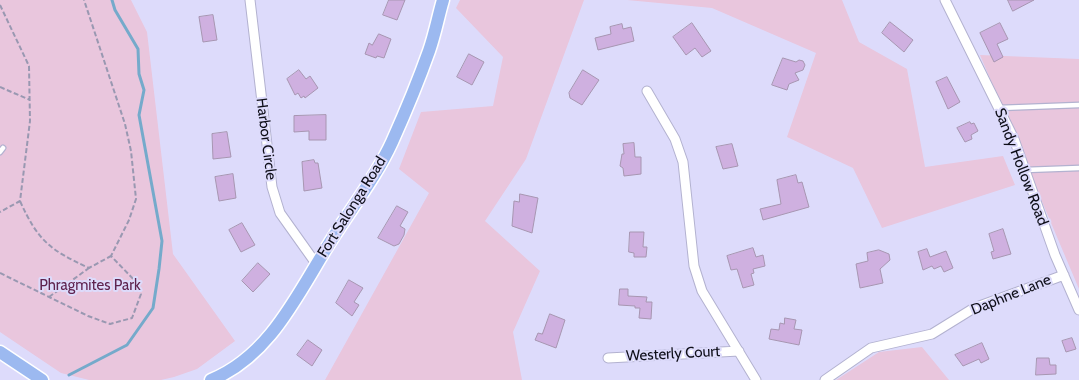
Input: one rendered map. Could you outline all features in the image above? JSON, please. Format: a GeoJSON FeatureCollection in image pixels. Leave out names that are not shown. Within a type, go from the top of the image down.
{"type":"FeatureCollection","features":[{"type":"Feature","properties":{"kind":"main road","name":"Fort Salonga Road"},"geometry":{"type":"LineString","coordinates":[[211,380],[229,373],[260,348],[298,298],[391,144],[429,50],[443,0]]}},
{"type":"Feature","properties":{"kind":"main road"},"geometry":{"type":"LineString","coordinates":[[0,352],[42,380]]}},
{"type":"Feature","properties":{"kind":"street","name":"Harbor Circle"},"geometry":{"type":"LineString","coordinates":[[250,0],[272,187],[280,213],[317,265]]}},
{"type":"Feature","properties":{"kind":"street","name":"Sandy Hollow Road"},"geometry":{"type":"LineString","coordinates":[[945,0],[999,108],[1079,310]]}},
{"type":"Feature","properties":{"kind":"street"},"geometry":{"type":"LineString","coordinates":[[647,91],[675,139],[682,162],[694,266],[702,291],[756,380]]}},
{"type":"Feature","properties":{"kind":"street","name":"Daphne Lane"},"geometry":{"type":"LineString","coordinates":[[825,380],[871,348],[932,334],[974,308],[1064,275]]}},
{"type":"Feature","properties":{"kind":"street","name":"Westerly Court"},"geometry":{"type":"LineString","coordinates":[[608,358],[739,351]]}},
{"type":"Feature","properties":{"kind":"lane"},"geometry":{"type":"LineString","coordinates":[[999,108],[1079,105]]}},
{"type":"Feature","properties":{"kind":"lane"},"geometry":{"type":"LineString","coordinates":[[1025,170],[1079,168]]}},
{"type":"Feature","properties":{"kind":"path"},"geometry":{"type":"LineString","coordinates":[[50,296],[89,268],[111,256],[129,220],[136,199],[131,151],[125,124],[84,0]]}},
{"type":"Feature","properties":{"kind":"path"},"geometry":{"type":"LineString","coordinates":[[0,5],[29,66],[30,121],[20,201],[31,226],[40,237],[60,255],[89,268]]}},
{"type":"Feature","properties":{"kind":"path"},"geometry":{"type":"LineString","coordinates":[[0,87],[30,101]]}},
{"type":"Feature","properties":{"kind":"path"},"geometry":{"type":"LineString","coordinates":[[0,212],[20,201]]}},
{"type":"Feature","properties":{"kind":"path"},"geometry":{"type":"LineString","coordinates":[[0,273],[88,316],[110,324],[132,318],[141,294],[139,285],[111,256]]}},
{"type":"Feature","properties":{"kind":"green space","name":"Phragmites Park"},"geometry":{"type":"Polygon","coordinates":[[[0,0],[131,0],[147,32],[173,254],[235,341],[197,369],[161,380],[89,380],[61,373],[0,332],[0,0]]]}},
{"type":"Feature","properties":{"kind":"green space"},"geometry":{"type":"Polygon","coordinates":[[[460,0],[584,0],[526,159],[485,221],[540,271],[513,332],[522,380],[325,380],[429,193],[399,169],[421,112],[493,106],[503,57],[456,8],[460,0]]]}},
{"type":"Feature","properties":{"kind":"green space"},"geometry":{"type":"Polygon","coordinates":[[[627,0],[842,0],[859,42],[907,69],[925,167],[1003,156],[1015,185],[882,228],[853,168],[787,137],[816,53],[712,8],[627,0]]]}},
{"type":"Feature","properties":{"kind":"green space"},"geometry":{"type":"Polygon","coordinates":[[[980,55],[1079,59],[1079,289],[980,55]]]}},
{"type":"Feature","properties":{"kind":"green space"},"geometry":{"type":"Polygon","coordinates":[[[922,347],[949,380],[836,380],[879,352],[922,347]]]}},
{"type":"Feature","properties":{"kind":"building"},"geometry":{"type":"Polygon","coordinates":[[[389,0],[405,0],[397,20],[383,15],[389,0]]]}},
{"type":"Feature","properties":{"kind":"building"},"geometry":{"type":"Polygon","coordinates":[[[1008,0],[1034,0],[1013,11],[1008,0]]]}},
{"type":"Feature","properties":{"kind":"building"},"geometry":{"type":"Polygon","coordinates":[[[213,15],[217,40],[203,42],[199,17],[213,15]]]}},
{"type":"Feature","properties":{"kind":"building"},"geometry":{"type":"Polygon","coordinates":[[[890,22],[913,40],[904,52],[882,33],[890,22]]]}},
{"type":"Feature","properties":{"kind":"building"},"geometry":{"type":"Polygon","coordinates":[[[692,23],[711,51],[702,57],[695,48],[686,55],[673,37],[692,23]]]}},
{"type":"Feature","properties":{"kind":"building"},"geometry":{"type":"Polygon","coordinates":[[[1000,23],[1008,39],[997,44],[1003,57],[994,62],[980,33],[1000,23]]]}},
{"type":"Feature","properties":{"kind":"building"},"geometry":{"type":"Polygon","coordinates":[[[622,24],[623,29],[631,27],[634,41],[598,50],[595,38],[611,34],[610,27],[622,24]]]}},
{"type":"Feature","properties":{"kind":"building"},"geometry":{"type":"Polygon","coordinates":[[[379,34],[391,39],[384,58],[377,56],[376,58],[365,54],[369,43],[372,45],[379,34]]]}},
{"type":"Feature","properties":{"kind":"building"},"geometry":{"type":"Polygon","coordinates":[[[469,54],[484,62],[472,85],[457,77],[469,54]]]}},
{"type":"Feature","properties":{"kind":"building"},"geometry":{"type":"Polygon","coordinates":[[[783,58],[796,62],[799,60],[803,61],[805,65],[803,70],[795,73],[799,80],[789,84],[787,90],[772,85],[783,58]]]}},
{"type":"Feature","properties":{"kind":"building"},"geometry":{"type":"Polygon","coordinates":[[[299,70],[306,79],[310,76],[318,88],[305,98],[304,96],[301,98],[298,93],[295,95],[287,79],[299,70]]]}},
{"type":"Feature","properties":{"kind":"building"},"geometry":{"type":"Polygon","coordinates":[[[583,70],[599,80],[582,105],[570,98],[569,93],[583,70]]]}},
{"type":"Feature","properties":{"kind":"building"},"geometry":{"type":"Polygon","coordinates":[[[947,77],[960,102],[948,109],[936,82],[947,77]]]}},
{"type":"Feature","properties":{"kind":"building"},"geometry":{"type":"Polygon","coordinates":[[[326,115],[326,140],[309,140],[309,131],[294,132],[294,116],[326,115]]]}},
{"type":"Feature","properties":{"kind":"building"},"geometry":{"type":"Polygon","coordinates":[[[970,122],[971,124],[974,123],[978,131],[971,135],[972,139],[965,142],[957,128],[970,122]]]}},
{"type":"Feature","properties":{"kind":"building"},"geometry":{"type":"Polygon","coordinates":[[[227,132],[231,157],[213,159],[212,134],[227,132]]]}},
{"type":"Feature","properties":{"kind":"building"},"geometry":{"type":"Polygon","coordinates":[[[634,143],[635,157],[641,157],[641,174],[624,176],[623,168],[620,166],[622,154],[624,154],[623,144],[634,143]]]}},
{"type":"Feature","properties":{"kind":"building"},"geometry":{"type":"Polygon","coordinates":[[[732,144],[738,166],[723,169],[716,147],[732,144]]]}},
{"type":"Feature","properties":{"kind":"building"},"geometry":{"type":"Polygon","coordinates":[[[314,160],[315,163],[318,163],[322,188],[304,191],[302,162],[314,160]]]}},
{"type":"Feature","properties":{"kind":"building"},"geometry":{"type":"Polygon","coordinates":[[[233,174],[236,198],[219,201],[215,177],[233,174]]]}},
{"type":"Feature","properties":{"kind":"building"},"geometry":{"type":"Polygon","coordinates":[[[796,175],[798,183],[802,182],[809,207],[763,220],[760,209],[781,204],[777,180],[796,175]]]}},
{"type":"Feature","properties":{"kind":"building"},"geometry":{"type":"Polygon","coordinates":[[[520,194],[538,198],[532,233],[512,226],[514,201],[519,202],[520,194]]]}},
{"type":"Feature","properties":{"kind":"building"},"geometry":{"type":"Polygon","coordinates":[[[397,206],[408,212],[400,226],[405,229],[404,235],[399,244],[394,246],[378,238],[397,206]]]}},
{"type":"Feature","properties":{"kind":"building"},"geometry":{"type":"Polygon","coordinates":[[[242,223],[255,245],[241,252],[229,230],[242,223]]]}},
{"type":"Feature","properties":{"kind":"building"},"geometry":{"type":"Polygon","coordinates":[[[1003,229],[1011,254],[993,259],[991,252],[994,251],[989,234],[1003,229]]]}},
{"type":"Feature","properties":{"kind":"building"},"geometry":{"type":"Polygon","coordinates":[[[630,232],[644,232],[643,247],[647,247],[646,257],[634,257],[634,253],[629,252],[630,232]]]}},
{"type":"Feature","properties":{"kind":"building"},"geometry":{"type":"Polygon","coordinates":[[[753,248],[756,257],[763,255],[765,266],[753,269],[754,273],[751,274],[754,285],[743,288],[737,269],[731,270],[727,256],[753,248]]]}},
{"type":"Feature","properties":{"kind":"building"},"geometry":{"type":"Polygon","coordinates":[[[927,249],[930,257],[946,251],[953,268],[944,272],[941,266],[934,269],[932,266],[923,270],[918,252],[927,249]]]}},
{"type":"Feature","properties":{"kind":"building"},"geometry":{"type":"Polygon","coordinates":[[[879,250],[889,254],[890,260],[880,269],[883,283],[860,288],[856,264],[868,261],[867,253],[879,250]]]}},
{"type":"Feature","properties":{"kind":"building"},"geometry":{"type":"Polygon","coordinates":[[[258,263],[270,274],[253,292],[242,281],[258,263]]]}},
{"type":"Feature","properties":{"kind":"building"},"geometry":{"type":"Polygon","coordinates":[[[349,280],[363,288],[354,302],[359,305],[352,316],[336,303],[349,280]]]}},
{"type":"Feature","properties":{"kind":"building"},"geometry":{"type":"Polygon","coordinates":[[[620,289],[628,289],[628,296],[647,297],[646,302],[652,302],[651,319],[639,318],[640,308],[619,305],[620,289]]]}},
{"type":"Feature","properties":{"kind":"building"},"geometry":{"type":"Polygon","coordinates":[[[550,314],[565,320],[556,348],[535,340],[538,333],[542,334],[550,314]]]}},
{"type":"Feature","properties":{"kind":"building"},"geometry":{"type":"Polygon","coordinates":[[[785,318],[796,320],[794,329],[802,330],[799,345],[769,339],[771,329],[779,330],[780,323],[784,324],[785,318]]]}},
{"type":"Feature","properties":{"kind":"building"},"geometry":{"type":"Polygon","coordinates":[[[1072,338],[1076,349],[1066,352],[1062,341],[1072,338]]]}},
{"type":"Feature","properties":{"kind":"building"},"geometry":{"type":"Polygon","coordinates":[[[308,340],[322,350],[312,366],[297,355],[308,340]]]}},
{"type":"Feature","properties":{"kind":"building"},"geometry":{"type":"Polygon","coordinates":[[[982,343],[989,359],[981,363],[979,359],[963,366],[955,355],[982,343]]]}},
{"type":"Feature","properties":{"kind":"building"},"geometry":{"type":"Polygon","coordinates":[[[1037,358],[1049,358],[1050,365],[1056,365],[1056,374],[1036,375],[1037,358]]]}},
{"type":"Feature","properties":{"kind":"waterway"},"geometry":{"type":"LineString","coordinates":[[69,375],[127,345],[153,308],[159,269],[162,241],[139,115],[144,90],[139,74],[138,49],[115,10],[112,0]]}}]}
